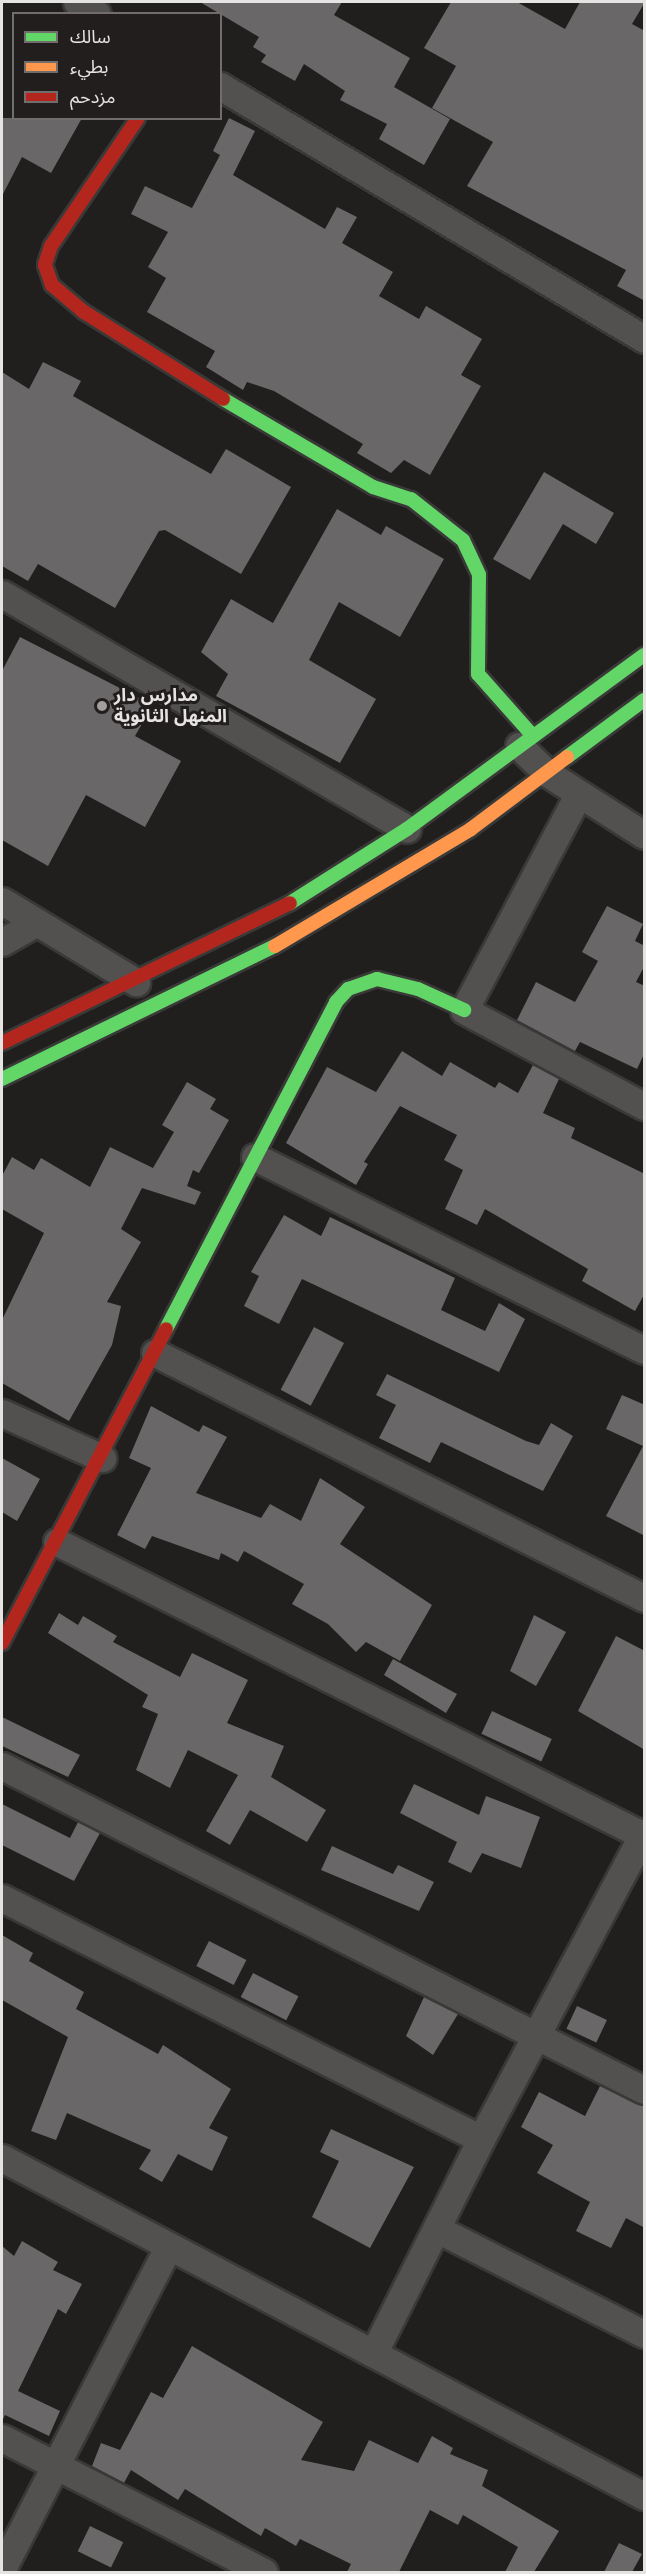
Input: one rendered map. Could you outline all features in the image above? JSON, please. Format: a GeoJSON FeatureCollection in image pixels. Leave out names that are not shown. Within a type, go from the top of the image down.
{"type":"FeatureCollection","features":[{"type":"Feature","properties":{"kind":"street"},"geometry":{"type":"LineString","coordinates":[[76,2],[94,12]]}},
{"type":"Feature","properties":{"kind":"street"},"geometry":{"type":"LineString","coordinates":[[222,87],[645,339]]}},
{"type":"Feature","properties":{"kind":"street"},"geometry":{"type":"LineString","coordinates":[[137,120],[51,246],[45,265],[52,285],[84,312],[288,440],[373,487],[411,499],[463,540],[479,575],[478,674],[547,773],[645,836]]}},
{"type":"Feature","properties":{"kind":"street"},"geometry":{"type":"LineString","coordinates":[[2,594],[407,829]]}},
{"type":"Feature","properties":{"kind":"street"},"geometry":{"type":"LineString","coordinates":[[2,1043],[136,982],[276,912],[407,829],[645,655]]}},
{"type":"Feature","properties":{"kind":"street"},"geometry":{"type":"LineString","coordinates":[[2,1079],[297,936],[471,829],[645,700]]}},
{"type":"Feature","properties":{"kind":"street"},"geometry":{"type":"LineString","coordinates":[[464,1010],[578,795]]}},
{"type":"Feature","properties":{"kind":"street"},"geometry":{"type":"LineString","coordinates":[[2,901],[136,982]]}},
{"type":"Feature","properties":{"kind":"street"},"geometry":{"type":"LineString","coordinates":[[2,942],[37,922]]}},
{"type":"Feature","properties":{"kind":"street"},"geometry":{"type":"LineString","coordinates":[[2,1643],[102,1458],[336,1002],[348,989],[377,980],[396,982],[464,1010],[645,1106]]}},
{"type":"Feature","properties":{"kind":"street"},"geometry":{"type":"LineString","coordinates":[[255,1157],[645,1350]]}},
{"type":"Feature","properties":{"kind":"street"},"geometry":{"type":"LineString","coordinates":[[155,1353],[645,1598]]}},
{"type":"Feature","properties":{"kind":"street"},"geometry":{"type":"LineString","coordinates":[[2,1413],[102,1458]]}},
{"type":"Feature","properties":{"kind":"street"},"geometry":{"type":"LineString","coordinates":[[57,1542],[644,1835],[481,2139],[374,2352]]}},
{"type":"Feature","properties":{"kind":"street"},"geometry":{"type":"LineString","coordinates":[[2,1766],[645,2090]]}},
{"type":"Feature","properties":{"kind":"street"},"geometry":{"type":"LineString","coordinates":[[2,1898],[481,2139]]}},
{"type":"Feature","properties":{"kind":"street"},"geometry":{"type":"LineString","coordinates":[[2,2157],[168,2247],[374,2352],[645,2496]]}},
{"type":"Feature","properties":{"kind":"street"},"geometry":{"type":"LineString","coordinates":[[437,2229],[645,2334]]}},
{"type":"Feature","properties":{"kind":"street"},"geometry":{"type":"LineString","coordinates":[[2,2569],[168,2247]]}},
{"type":"Feature","properties":{"kind":"street"},"geometry":{"type":"LineString","coordinates":[[2,2438],[264,2572]]}},
{"type":"Feature","properties":{"kind":"building"},"geometry":{"type":"Polygon","coordinates":[[[200,2],[342,2],[334,15],[410,58],[394,87],[450,119],[424,165],[379,139],[387,124],[340,100],[345,91],[304,64],[295,81],[261,62],[266,55],[253,47],[259,37],[222,15],[222,12],[217,12],[200,2]]]}},
{"type":"Feature","properties":{"kind":"building"},"geometry":{"type":"Polygon","coordinates":[[[451,2],[517,2],[565,29],[580,2],[645,2],[632,24],[645,31],[645,301],[617,286],[626,270],[467,186],[493,142],[432,108],[456,66],[424,48],[451,2]]]}},
{"type":"Feature","properties":{"kind":"building"},"geometry":{"type":"Polygon","coordinates":[[[2,118],[81,120],[51,173],[22,157],[2,196],[2,118]]]}},
{"type":"Feature","properties":{"kind":"building"},"geometry":{"type":"Polygon","coordinates":[[[229,118],[255,131],[233,175],[325,229],[337,207],[357,217],[342,243],[393,272],[379,296],[419,319],[426,306],[482,339],[461,375],[481,386],[430,475],[404,460],[391,473],[357,453],[363,444],[274,391],[247,382],[243,390],[206,367],[215,351],[147,312],[166,278],[148,267],[168,232],[131,214],[145,186],[192,208],[220,155],[213,151],[229,118]]]}},
{"type":"Feature","properties":{"kind":"building"},"geometry":{"type":"Polygon","coordinates":[[[43,362],[81,381],[73,396],[211,474],[226,449],[291,487],[241,574],[165,530],[159,531],[115,608],[38,564],[28,581],[2,566],[2,372],[29,389],[43,362]]]}},
{"type":"Feature","properties":{"kind":"building"},"geometry":{"type":"Polygon","coordinates":[[[544,472],[614,513],[596,544],[563,524],[530,580],[493,559],[544,472]]]}},
{"type":"Feature","properties":{"kind":"building"},"geometry":{"type":"Polygon","coordinates":[[[337,509],[381,535],[386,526],[444,559],[400,637],[339,602],[309,660],[376,699],[340,763],[216,696],[228,674],[201,652],[231,599],[273,623],[337,509]]]}},
{"type":"Feature","properties":{"kind":"building"},"geometry":{"type":"Polygon","coordinates":[[[20,637],[153,705],[135,736],[181,761],[145,827],[86,795],[48,866],[2,840],[2,671],[20,637]]]}},
{"type":"Feature","properties":{"kind":"building"},"geometry":{"type":"Polygon","coordinates":[[[607,906],[643,924],[635,941],[645,946],[645,965],[636,982],[645,986],[645,1052],[637,1069],[580,1042],[575,1051],[517,1020],[536,982],[575,1002],[598,961],[582,952],[607,906]]]}},
{"type":"Feature","properties":{"kind":"building"},"geometry":{"type":"Polygon","coordinates":[[[402,1051],[442,1076],[450,1062],[495,1088],[499,1082],[518,1093],[533,1065],[559,1079],[543,1113],[575,1128],[571,1138],[645,1174],[645,1293],[635,1311],[582,1281],[588,1269],[485,1209],[477,1225],[445,1209],[463,1170],[444,1160],[457,1135],[400,1106],[364,1162],[368,1164],[356,1185],[286,1143],[327,1067],[376,1092],[402,1051]]]}},
{"type":"Feature","properties":{"kind":"building"},"geometry":{"type":"Polygon","coordinates":[[[187,1082],[216,1099],[210,1109],[229,1120],[199,1173],[193,1170],[187,1186],[201,1192],[195,1205],[142,1188],[121,1229],[141,1242],[107,1302],[121,1306],[112,1345],[69,1421],[2,1383],[2,1320],[44,1233],[2,1209],[2,1176],[12,1157],[34,1170],[41,1158],[90,1187],[110,1147],[153,1168],[174,1132],[162,1125],[187,1082]]]}},
{"type":"Feature","properties":{"kind":"building"},"geometry":{"type":"Polygon","coordinates":[[[284,1215],[321,1236],[330,1217],[455,1278],[441,1310],[485,1331],[499,1303],[525,1319],[499,1372],[302,1279],[279,1324],[244,1306],[259,1276],[251,1272],[284,1215]]]}},
{"type":"Feature","properties":{"kind":"building"},"geometry":{"type":"Polygon","coordinates":[[[314,1327],[344,1343],[311,1406],[281,1390],[314,1327]]]}},
{"type":"Feature","properties":{"kind":"building"},"geometry":{"type":"Polygon","coordinates":[[[387,1374],[526,1441],[539,1445],[551,1423],[573,1436],[543,1491],[441,1442],[430,1463],[379,1438],[396,1405],[376,1395],[387,1374]]]}},
{"type":"Feature","properties":{"kind":"building"},"geometry":{"type":"Polygon","coordinates":[[[622,1395],[645,1405],[645,1536],[606,1516],[643,1446],[606,1429],[622,1395]]]}},
{"type":"Feature","properties":{"kind":"building"},"geometry":{"type":"Polygon","coordinates":[[[151,1406],[199,1432],[203,1425],[227,1437],[196,1493],[261,1518],[270,1504],[301,1521],[320,1478],[365,1507],[340,1544],[432,1605],[400,1661],[366,1642],[356,1652],[328,1624],[292,1604],[304,1584],[244,1551],[238,1562],[221,1553],[219,1560],[152,1536],[145,1549],[117,1535],[151,1468],[129,1458],[151,1406]]]}},
{"type":"Feature","properties":{"kind":"building"},"geometry":{"type":"Polygon","coordinates":[[[2,1458],[40,1479],[17,1521],[2,1512],[2,1458]]]}},
{"type":"Feature","properties":{"kind":"building"},"geometry":{"type":"Polygon","coordinates":[[[59,1613],[78,1625],[83,1616],[117,1636],[113,1642],[180,1677],[192,1653],[248,1680],[227,1723],[284,1746],[271,1777],[326,1810],[307,1842],[250,1810],[230,1845],[206,1831],[238,1775],[188,1750],[170,1788],[136,1770],[158,1714],[142,1707],[148,1695],[48,1633],[59,1613]]]}},
{"type":"Feature","properties":{"kind":"building"},"geometry":{"type":"Polygon","coordinates":[[[534,1615],[566,1632],[536,1686],[510,1671],[534,1615]]]}},
{"type":"Feature","properties":{"kind":"building"},"geometry":{"type":"Polygon","coordinates":[[[616,1636],[645,1651],[645,1750],[578,1711],[616,1636]]]}},
{"type":"Feature","properties":{"kind":"building"},"geometry":{"type":"Polygon","coordinates":[[[393,1659],[457,1694],[446,1713],[384,1675],[393,1659]]]}},
{"type":"Feature","properties":{"kind":"building"},"geometry":{"type":"Polygon","coordinates":[[[492,1711],[552,1739],[541,1762],[481,1734],[492,1711]]]}},
{"type":"Feature","properties":{"kind":"building"},"geometry":{"type":"Polygon","coordinates":[[[2,1717],[80,1755],[68,1777],[2,1746],[2,1717]]]}},
{"type":"Feature","properties":{"kind":"building"},"geometry":{"type":"Polygon","coordinates":[[[414,1784],[479,1815],[486,1796],[540,1817],[521,1868],[482,1853],[471,1873],[448,1862],[457,1842],[400,1813],[414,1784]]]}},
{"type":"Feature","properties":{"kind":"building"},"geometry":{"type":"Polygon","coordinates":[[[2,1804],[70,1838],[78,1822],[100,1833],[74,1881],[2,1845],[2,1804]]]}},
{"type":"Feature","properties":{"kind":"building"},"geometry":{"type":"Polygon","coordinates":[[[332,1846],[393,1874],[398,1865],[434,1882],[419,1911],[321,1870],[332,1846]]]}},
{"type":"Feature","properties":{"kind":"building"},"geometry":{"type":"Polygon","coordinates":[[[2,1935],[33,1953],[29,1961],[84,1992],[76,2009],[158,2054],[163,2045],[231,2089],[209,2128],[228,2137],[212,2171],[178,2154],[162,2182],[139,2169],[151,2150],[67,2113],[56,2140],[31,2131],[68,2037],[2,2000],[2,1935]]]}},
{"type":"Feature","properties":{"kind":"building"},"geometry":{"type":"Polygon","coordinates":[[[209,1941],[246,1960],[234,1985],[196,1966],[209,1941]]]}},
{"type":"Feature","properties":{"kind":"building"},"geometry":{"type":"Polygon","coordinates":[[[253,1973],[298,1996],[286,2020],[241,1997],[253,1973]]]}},
{"type":"Feature","properties":{"kind":"building"},"geometry":{"type":"Polygon","coordinates":[[[424,1997],[458,2014],[433,2055],[406,2036],[424,1997]]]}},
{"type":"Feature","properties":{"kind":"building"},"geometry":{"type":"Polygon","coordinates":[[[577,2006],[607,2020],[596,2043],[566,2029],[577,2006]]]}},
{"type":"Feature","properties":{"kind":"building"},"geometry":{"type":"Polygon","coordinates":[[[600,2086],[645,2106],[645,2228],[626,2218],[611,2248],[576,2231],[590,2202],[537,2173],[553,2145],[521,2127],[539,2092],[585,2116],[600,2086]]]}},
{"type":"Feature","properties":{"kind":"building"},"geometry":{"type":"Polygon","coordinates":[[[331,2129],[414,2167],[370,2248],[312,2217],[339,2161],[320,2152],[331,2129]]]}},
{"type":"Feature","properties":{"kind":"building"},"geometry":{"type":"Polygon","coordinates":[[[22,2241],[58,2262],[53,2270],[82,2284],[66,2314],[58,2309],[18,2391],[60,2411],[49,2436],[5,2415],[2,2421],[2,2246],[14,2256],[22,2241]]]}},
{"type":"Feature","properties":{"kind":"building"},"geometry":{"type":"Polygon","coordinates":[[[192,2346],[323,2422],[301,2460],[354,2471],[369,2440],[418,2463],[432,2436],[453,2448],[450,2454],[488,2470],[482,2486],[559,2531],[534,2572],[505,2572],[518,2547],[463,2515],[458,2525],[430,2510],[399,2572],[347,2572],[351,2564],[300,2539],[296,2546],[265,2528],[261,2536],[185,2489],[178,2500],[131,2470],[124,2483],[92,2466],[101,2443],[120,2450],[151,2392],[163,2398],[192,2346]]]}},
{"type":"Feature","properties":{"kind":"building"},"geometry":{"type":"Polygon","coordinates":[[[90,2526],[123,2542],[111,2567],[78,2551],[90,2526]]]}},
{"type":"Feature","properties":{"kind":"building"},"geometry":{"type":"Polygon","coordinates":[[[619,2543],[642,2554],[632,2572],[604,2572],[619,2543]]]}},
{"type":"Feature","properties":{"kind":"traffic: fast"},"geometry":{"type":"LineString","coordinates":[[223,399],[373,487],[411,499],[463,540],[479,575],[478,674],[533,736]]}},
{"type":"Feature","properties":{"kind":"traffic: fast"},"geometry":{"type":"LineString","coordinates":[[290,903],[407,829],[644,655]]}},
{"type":"Feature","properties":{"kind":"traffic: fast"},"geometry":{"type":"LineString","coordinates":[[567,757],[644,700]]}},
{"type":"Feature","properties":{"kind":"traffic: fast"},"geometry":{"type":"LineString","coordinates":[[2,1079],[275,946]]}},
{"type":"Feature","properties":{"kind":"traffic: fast"},"geometry":{"type":"LineString","coordinates":[[166,1329],[336,1002],[348,989],[377,979],[418,989],[464,1010]]}},
{"type":"Feature","properties":{"kind":"traffic: slow"},"geometry":{"type":"LineString","coordinates":[[275,946],[471,829],[567,757]]}},
{"type":"Feature","properties":{"kind":"traffic: jam"},"geometry":{"type":"LineString","coordinates":[[137,120],[51,246],[45,265],[52,285],[84,312],[223,399]]}},
{"type":"Feature","properties":{"kind":"traffic: jam"},"geometry":{"type":"LineString","coordinates":[[2,1043],[290,903]]}},
{"type":"Feature","properties":{"kind":"traffic: jam"},"geometry":{"type":"LineString","coordinates":[[2,1643],[166,1329]]}},
{"type":"Feature","properties":{"kind":"place","name":"مدارس دار المنهل الثانوية"},"geometry":{"type":"Point","coordinates":[102,706]}}]}
